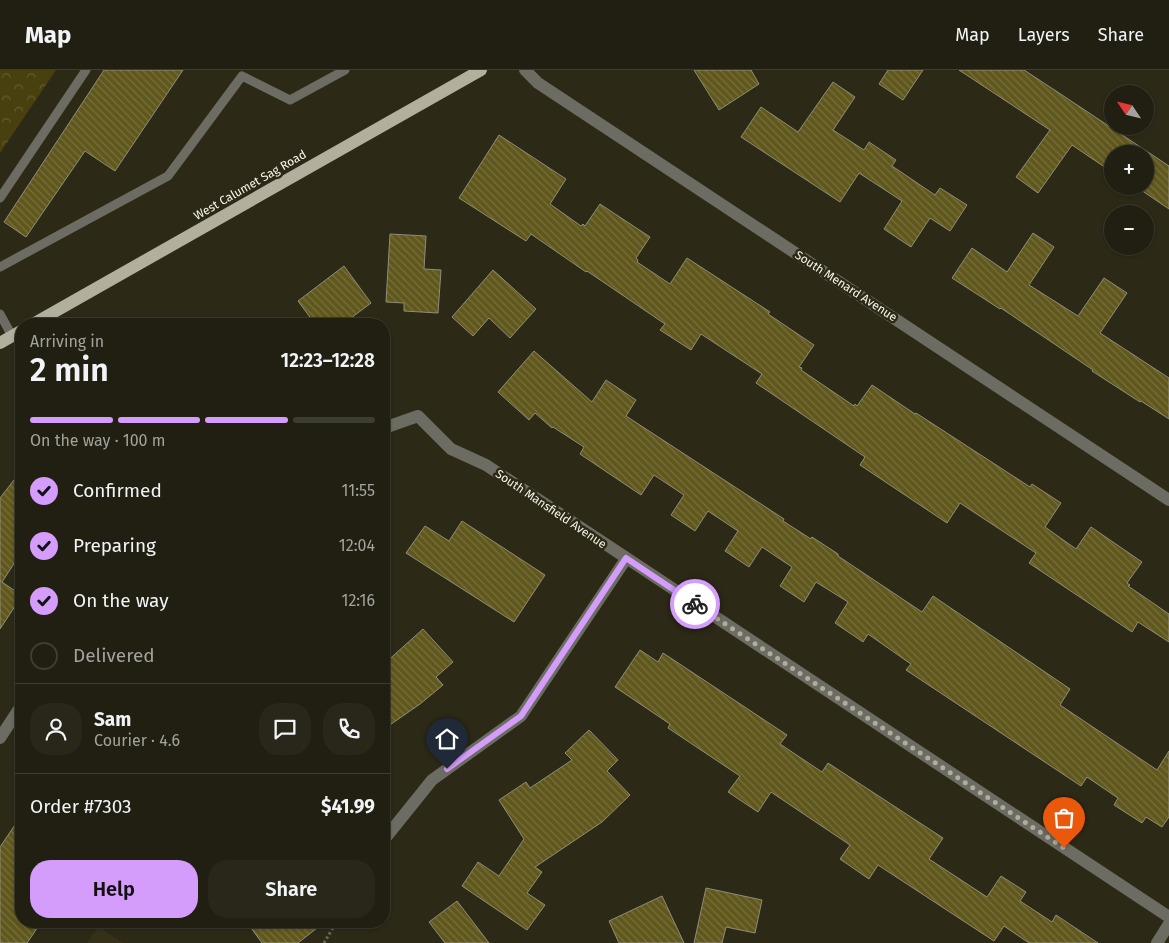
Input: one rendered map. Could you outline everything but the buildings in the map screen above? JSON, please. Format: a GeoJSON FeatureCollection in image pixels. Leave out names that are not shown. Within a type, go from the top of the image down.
{"type":"FeatureCollection","features":[{"type":"Feature","properties":{"kind":"main road","name":"West Calumet Sag Road"},"geometry":{"type":"LineString","coordinates":[[44,318],[481,70]]}},
{"type":"Feature","properties":{"kind":"main road"},"geometry":{"type":"LineString","coordinates":[[0,343],[15,334]]}},
{"type":"Feature","properties":{"kind":"street","name":"South Menard Avenue"},"geometry":{"type":"LineString","coordinates":[[525,70],[538,83],[1169,500]]}},
{"type":"Feature","properties":{"kind":"street","name":"South Mansfield Avenue"},"geometry":{"type":"LineString","coordinates":[[390,426],[418,416],[451,450],[486,465],[1169,917]]}},
{"type":"Feature","properties":{"kind":"street"},"geometry":{"type":"LineString","coordinates":[[390,832],[432,780],[521,716],[626,558]]}},
{"type":"Feature","properties":{"kind":"street"},"geometry":{"type":"LineString","coordinates":[[0,738],[15,715]]}},
{"type":"Feature","properties":{"kind":"street"},"geometry":{"type":"LineString","coordinates":[[1157,943],[1169,924]]}},
{"type":"Feature","properties":{"kind":"lane"},"geometry":{"type":"LineString","coordinates":[[0,198],[86,70]]}},
{"type":"Feature","properties":{"kind":"lane"},"geometry":{"type":"LineString","coordinates":[[0,267],[168,176],[242,76],[290,100],[345,70]]}},
{"type":"Feature","properties":{"kind":"lane"},"geometry":{"type":"LineString","coordinates":[[0,314],[15,331]]}},
{"type":"Feature","properties":{"kind":"path"},"geometry":{"type":"LineString","coordinates":[[324,943],[333,928]]}},
{"type":"Feature","properties":{"kind":"shaded area"},"geometry":{"type":"Polygon","coordinates":[[[97,928],[100,928],[123,943],[87,943],[97,928]]]}},
{"type":"Feature","properties":{"kind":"green space"},"geometry":{"type":"Polygon","coordinates":[[[0,70],[56,70],[0,153],[0,70]]]}},
{"type":"Feature","properties":{"kind":"way so far"},"geometry":{"type":"LineString","coordinates":[[695,604],[1064,848]]}},
{"type":"Feature","properties":{"kind":"route"},"geometry":{"type":"LineString","coordinates":[[447,769],[521,716],[626,558],[695,604]]}}]}
